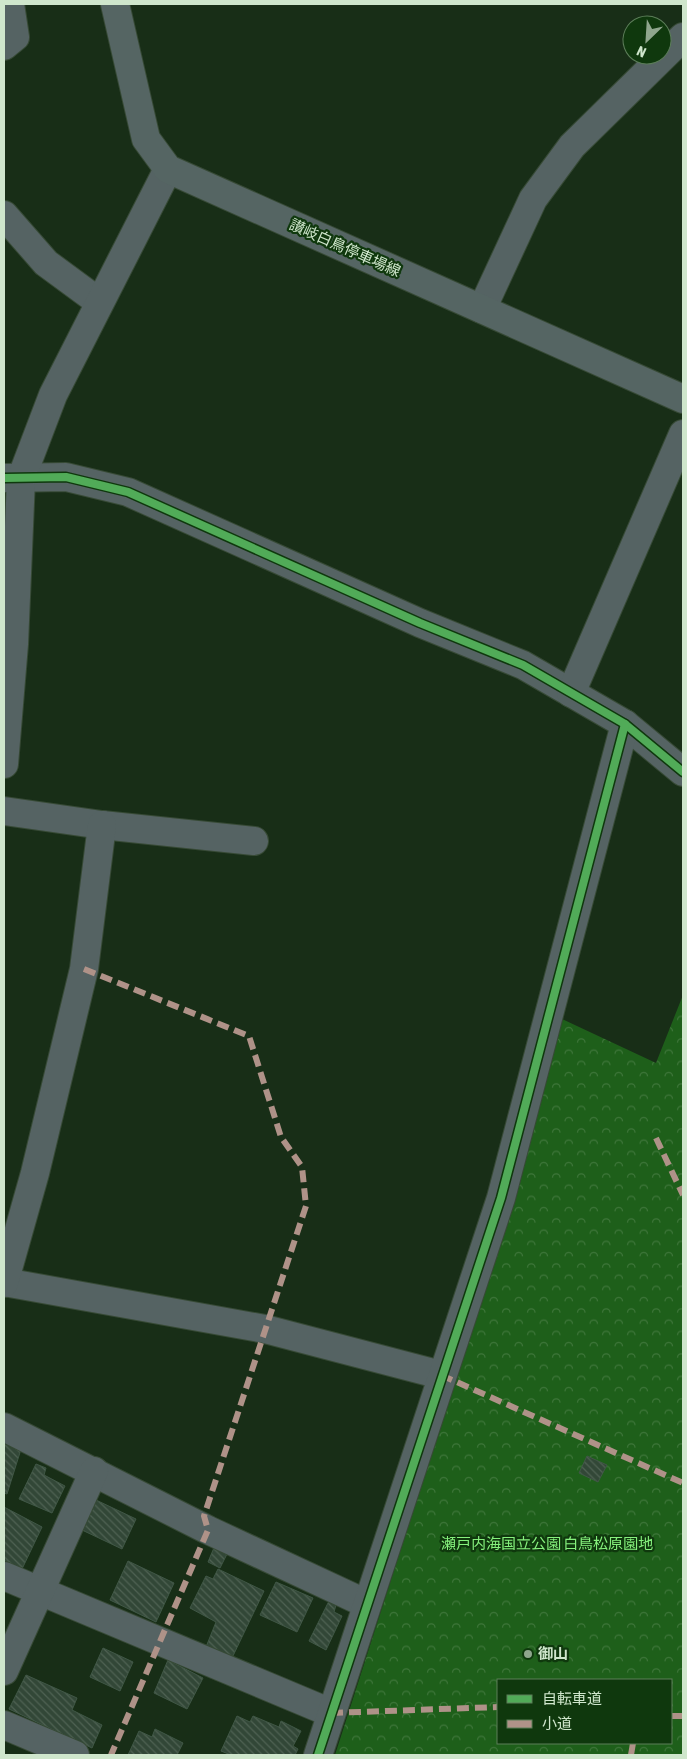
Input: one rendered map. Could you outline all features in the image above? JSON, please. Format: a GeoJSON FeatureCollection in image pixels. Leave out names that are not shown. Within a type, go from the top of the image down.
{"type":"FeatureCollection","features":[{"type":"Feature","properties":{"kind":"main road","name":"讃岐白鳥停車場線"},"geometry":{"type":"LineString","coordinates":[[115,4],[146,139],[168,169],[683,399]]}},
{"type":"Feature","properties":{"kind":"street"},"geometry":{"type":"LineString","coordinates":[[4,46],[15,36],[10,4]]}},
{"type":"Feature","properties":{"kind":"street"},"geometry":{"type":"LineString","coordinates":[[482,309],[538,191],[572,146],[683,38]]}},
{"type":"Feature","properties":{"kind":"street"},"geometry":{"type":"LineString","coordinates":[[4,764],[14,644],[12,479],[99,302],[168,169]]}},
{"type":"Feature","properties":{"kind":"street"},"geometry":{"type":"LineString","coordinates":[[4,215],[46,262],[99,302]]}},
{"type":"Feature","properties":{"kind":"street"},"geometry":{"type":"LineString","coordinates":[[571,693],[683,434]]}},
{"type":"Feature","properties":{"kind":"street"},"geometry":{"type":"LineString","coordinates":[[12,479],[66,477],[128,492],[420,623],[523,665],[626,724],[683,772]]}},
{"type":"Feature","properties":{"kind":"street"},"geometry":{"type":"LineString","coordinates":[[318,1755],[441,1374],[501,1198],[626,724]]}},
{"type":"Feature","properties":{"kind":"street"},"geometry":{"type":"LineString","coordinates":[[4,810],[102,826],[254,841]]}},
{"type":"Feature","properties":{"kind":"street"},"geometry":{"type":"LineString","coordinates":[[102,826],[84,969],[36,1173],[4,1283],[265,1329],[441,1374]]}},
{"type":"Feature","properties":{"kind":"street"},"geometry":{"type":"LineString","coordinates":[[4,1427],[208,1530],[367,1604]]}},
{"type":"Feature","properties":{"kind":"street"},"geometry":{"type":"LineString","coordinates":[[4,1671],[94,1471]]}},
{"type":"Feature","properties":{"kind":"street"},"geometry":{"type":"LineString","coordinates":[[4,1576],[331,1713]]}},
{"type":"Feature","properties":{"kind":"street"},"geometry":{"type":"LineString","coordinates":[[4,1725],[75,1755]]}},
{"type":"Feature","properties":{"kind":"green space","name":"瀬戸内海国立公園 白鳥松原園地"},"geometry":{"type":"Polygon","coordinates":[[[683,995],[683,1755],[335,1755],[460,1364],[562,1019],[656,1063],[683,995]]]}},
{"type":"Feature","properties":{"kind":"building"},"geometry":{"type":"Polygon","coordinates":[[[4,1438],[22,1446],[7,1494],[4,1493],[4,1438]]]}},
{"type":"Feature","properties":{"kind":"building"},"geometry":{"type":"Polygon","coordinates":[[[587,1456],[607,1465],[598,1482],[579,1473],[587,1456]]]}},
{"type":"Feature","properties":{"kind":"building"},"geometry":{"type":"Polygon","coordinates":[[[36,1464],[46,1468],[44,1475],[65,1486],[52,1513],[19,1499],[36,1464]]]}},
{"type":"Feature","properties":{"kind":"building"},"geometry":{"type":"Polygon","coordinates":[[[96,1500],[136,1519],[122,1549],[82,1530],[96,1500]]]}},
{"type":"Feature","properties":{"kind":"building"},"geometry":{"type":"Polygon","coordinates":[[[4,1507],[42,1527],[22,1569],[4,1560],[4,1507]]]}},
{"type":"Feature","properties":{"kind":"building"},"geometry":{"type":"Polygon","coordinates":[[[216,1543],[229,1550],[220,1568],[208,1562],[216,1543]]]}},
{"type":"Feature","properties":{"kind":"building"},"geometry":{"type":"Polygon","coordinates":[[[128,1561],[174,1583],[156,1622],[110,1600],[128,1561]]]}},
{"type":"Feature","properties":{"kind":"building"},"geometry":{"type":"Polygon","coordinates":[[[218,1569],[264,1591],[231,1660],[206,1647],[216,1622],[190,1608],[206,1576],[213,1579],[218,1569]]]}},
{"type":"Feature","properties":{"kind":"building"},"geometry":{"type":"Polygon","coordinates":[[[276,1582],[313,1598],[297,1632],[260,1615],[276,1582]]]}},
{"type":"Feature","properties":{"kind":"building"},"geometry":{"type":"Polygon","coordinates":[[[329,1601],[336,1605],[334,1612],[342,1616],[326,1650],[309,1641],[329,1601]]]}},
{"type":"Feature","properties":{"kind":"building"},"geometry":{"type":"Polygon","coordinates":[[[103,1648],[133,1662],[120,1691],[90,1677],[103,1648]]]}},
{"type":"Feature","properties":{"kind":"building"},"geometry":{"type":"Polygon","coordinates":[[[168,1660],[203,1678],[187,1709],[154,1693],[168,1660]]]}},
{"type":"Feature","properties":{"kind":"building"},"geometry":{"type":"Polygon","coordinates":[[[26,1675],[77,1698],[72,1710],[102,1725],[92,1748],[9,1709],[26,1675]]]}},
{"type":"Feature","properties":{"kind":"building"},"geometry":{"type":"Polygon","coordinates":[[[237,1716],[250,1722],[253,1716],[279,1727],[281,1721],[301,1731],[293,1746],[298,1749],[295,1755],[231,1755],[221,1751],[237,1716]]]}},
{"type":"Feature","properties":{"kind":"building"},"geometry":{"type":"Polygon","coordinates":[[[155,1729],[183,1743],[177,1755],[128,1755],[139,1731],[152,1737],[155,1729]]]}},
{"type":"Feature","properties":{"kind":"marked path"},"geometry":{"type":"LineString","coordinates":[[84,969],[249,1036],[281,1137],[302,1167],[306,1206],[204,1516],[208,1530],[111,1755]]}},
{"type":"Feature","properties":{"kind":"marked path"},"geometry":{"type":"LineString","coordinates":[[656,1138],[683,1195]]}},
{"type":"Feature","properties":{"kind":"marked path"},"geometry":{"type":"LineString","coordinates":[[441,1375],[683,1483]]}},
{"type":"Feature","properties":{"kind":"marked path"},"geometry":{"type":"LineString","coordinates":[[331,1713],[497,1707]]}},
{"type":"Feature","properties":{"kind":"marked path"},"geometry":{"type":"LineString","coordinates":[[672,1716],[683,1716]]}},
{"type":"Feature","properties":{"kind":"marked path"},"geometry":{"type":"LineString","coordinates":[[631,1755],[633,1744]]}},
{"type":"Feature","properties":{"kind":"cycle path"},"geometry":{"type":"LineString","coordinates":[[4,478],[66,477],[128,492],[420,623],[523,665],[625,724],[683,772]]}},
{"type":"Feature","properties":{"kind":"cycle path"},"geometry":{"type":"LineString","coordinates":[[318,1755],[501,1198],[625,724]]}},
{"type":"Feature","properties":{"kind":"place","name":"御山"},"geometry":{"type":"Point","coordinates":[528,1654]}}]}
